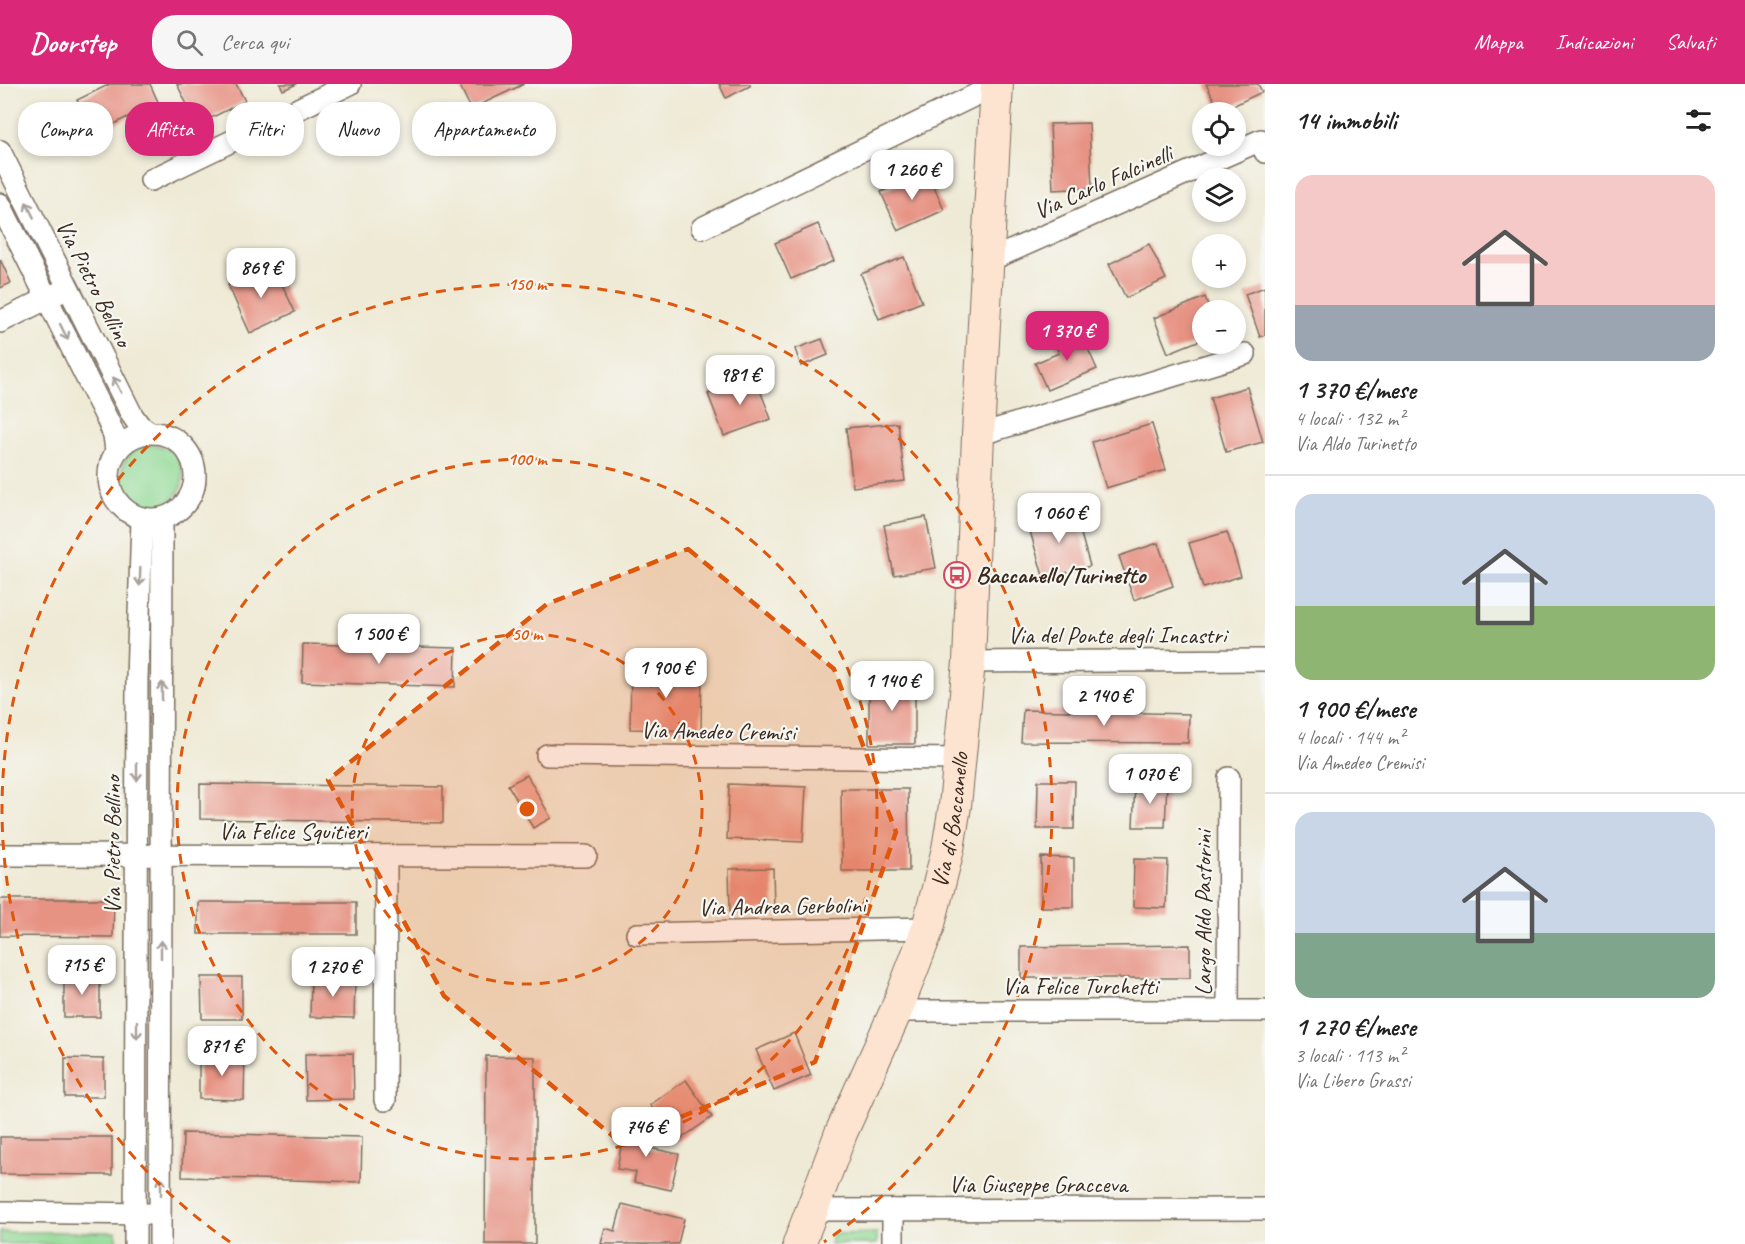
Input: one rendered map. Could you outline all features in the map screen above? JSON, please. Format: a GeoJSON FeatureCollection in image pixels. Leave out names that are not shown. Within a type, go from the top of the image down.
{"type":"FeatureCollection","features":[{"type":"Feature","properties":{"kind":"street"},"geometry":{"type":"LineString","coordinates":[[151,180],[350,84]]}},
{"type":"Feature","properties":{"kind":"street"},"geometry":{"type":"LineString","coordinates":[[702,228],[998,84]]}},
{"type":"Feature","properties":{"kind":"street","name":"Via di Baccanello"},"geometry":{"type":"LineString","coordinates":[[799,1244],[841,1133],[896,1011],[928,928],[948,849],[960,759],[969,662],[978,435],[998,84]]}},
{"type":"Feature","properties":{"kind":"street","name":"Via Carlo Falcinelli"},"geometry":{"type":"LineString","coordinates":[[988,261],[1261,140],[1265,152]]}},
{"type":"Feature","properties":{"kind":"street","name":"Via Pietro Bellino"},"geometry":{"type":"LineString","coordinates":[[0,151],[134,419],[149,432]]}},
{"type":"Feature","properties":{"kind":"street","name":"Via Pietro Bellino"},"geometry":{"type":"LineString","coordinates":[[0,204],[113,431],[116,451]]}},
{"type":"Feature","properties":{"kind":"street"},"geometry":{"type":"LineString","coordinates":[[0,322],[68,288]]}},
{"type":"Feature","properties":{"kind":"street"},"geometry":{"type":"LineString","coordinates":[[978,435],[1245,354]]}},
{"type":"Feature","properties":{"kind":"street"},"geometry":{"type":"LineString","coordinates":[[149,432],[174,438],[185,447],[196,473],[195,486],[190,498],[177,512],[152,519],[122,508],[112,494],[108,477],[110,464],[123,443],[135,435],[149,432]]}},
{"type":"Feature","properties":{"kind":"street","name":"Via Pietro Bellino"},"geometry":{"type":"LineString","coordinates":[[135,1244],[137,679],[152,519]]}},
{"type":"Feature","properties":{"kind":"street","name":"Via Pietro Bellino"},"geometry":{"type":"LineString","coordinates":[[152,519],[161,856],[160,1244]]}},
{"type":"Feature","properties":{"kind":"street","name":"Via del Ponte degli Incastri"},"geometry":{"type":"LineString","coordinates":[[969,662],[1265,660]]}},
{"type":"Feature","properties":{"kind":"street","name":"Via Amedeo Cremisi"},"geometry":{"type":"LineString","coordinates":[[547,755],[960,759]]}},
{"type":"Feature","properties":{"kind":"street","name":"Largo Aldo Pastorini"},"geometry":{"type":"LineString","coordinates":[[1228,1011],[1229,778]]}},
{"type":"Feature","properties":{"kind":"street","name":"Via Felice Squitieri"},"geometry":{"type":"LineString","coordinates":[[0,855],[386,857],[586,855]]}},
{"type":"Feature","properties":{"kind":"street"},"geometry":{"type":"LineString","coordinates":[[385,1100],[386,857]]}},
{"type":"Feature","properties":{"kind":"street","name":"Via Andrea Gerbolini"},"geometry":{"type":"LineString","coordinates":[[637,934],[928,928]]}},
{"type":"Feature","properties":{"kind":"street","name":"Via Felice Turchetti"},"geometry":{"type":"LineString","coordinates":[[896,1011],[1265,1011]]}},
{"type":"Feature","properties":{"kind":"street","name":"Via Giuseppe Gracceva"},"geometry":{"type":"LineString","coordinates":[[812,1210],[1265,1209]]}},
{"type":"Feature","properties":{"kind":"street"},"geometry":{"type":"LineString","coordinates":[[893,1210],[893,1244]]}},
{"type":"Feature","properties":{"kind":"street"},"geometry":{"type":"LineString","coordinates":[[0,1212],[160,1214]]}},
{"type":"Feature","properties":{"kind":"highlighted area"},"geometry":{"type":"Polygon","coordinates":[[[688,549],[834,669],[896,832],[815,1062],[620,1142],[444,996],[328,780],[547,604],[688,549]]]}},
{"type":"Feature","properties":{"kind":"green space"},"geometry":{"type":"Polygon","coordinates":[[[152,445],[164,447],[174,454],[181,464],[183,476],[181,488],[174,498],[164,505],[152,507],[140,505],[130,498],[123,488],[121,476],[123,464],[130,454],[140,447],[152,445]]]}},
{"type":"Feature","properties":{"kind":"green space"},"geometry":{"type":"Polygon","coordinates":[[[0,1232],[116,1232],[116,1244],[0,1244],[0,1232]]]}},
{"type":"Feature","properties":{"kind":"green space"},"geometry":{"type":"Polygon","coordinates":[[[877,1233],[877,1244],[830,1244],[833,1234],[877,1233]]]}},
{"type":"Feature","properties":{"kind":"building"},"geometry":{"type":"Polygon","coordinates":[[[110,84],[150,84],[158,102],[125,102],[125,118],[113,124],[113,102],[78,102],[77,100],[110,84]]]}},
{"type":"Feature","properties":{"kind":"building"},"geometry":{"type":"Polygon","coordinates":[[[177,84],[236,84],[245,101],[226,102],[226,110],[214,116],[214,102],[186,102],[177,84]]]}},
{"type":"Feature","properties":{"kind":"building"},"geometry":{"type":"Polygon","coordinates":[[[280,84],[297,84],[283,90],[280,84]]]}},
{"type":"Feature","properties":{"kind":"building"},"geometry":{"type":"Polygon","coordinates":[[[459,84],[524,84],[486,102],[468,102],[459,84]]]}},
{"type":"Feature","properties":{"kind":"building"},"geometry":{"type":"Polygon","coordinates":[[[719,84],[750,84],[750,86],[726,98],[719,84]]]}},
{"type":"Feature","properties":{"kind":"building"},"geometry":{"type":"Polygon","coordinates":[[[1206,84],[1258,84],[1262,92],[1241,102],[1215,102],[1206,84]]]}},
{"type":"Feature","properties":{"kind":"building"},"geometry":{"type":"Polygon","coordinates":[[[1089,123],[1092,188],[1053,190],[1050,124],[1089,123]]]}},
{"type":"Feature","properties":{"kind":"building"},"geometry":{"type":"Polygon","coordinates":[[[927,171],[944,210],[898,231],[881,192],[927,171]]]}},
{"type":"Feature","properties":{"kind":"building"},"geometry":{"type":"Polygon","coordinates":[[[818,224],[834,261],[791,279],[775,243],[818,224]]]}},
{"type":"Feature","properties":{"kind":"building"},"geometry":{"type":"Polygon","coordinates":[[[1149,244],[1166,279],[1126,298],[1109,264],[1149,244]]]}},
{"type":"Feature","properties":{"kind":"building"},"geometry":{"type":"Polygon","coordinates":[[[904,257],[922,302],[879,319],[861,274],[904,257]]]}},
{"type":"Feature","properties":{"kind":"building"},"geometry":{"type":"Polygon","coordinates":[[[0,259],[11,283],[0,288],[0,259]]]}},
{"type":"Feature","properties":{"kind":"building"},"geometry":{"type":"Polygon","coordinates":[[[273,265],[295,312],[250,333],[228,285],[273,265]]]}},
{"type":"Feature","properties":{"kind":"building"},"geometry":{"type":"Polygon","coordinates":[[[1265,287],[1265,335],[1260,337],[1245,294],[1265,287]]]}},
{"type":"Feature","properties":{"kind":"building"},"geometry":{"type":"Polygon","coordinates":[[[1192,302],[1192,343],[1168,353],[1154,318],[1192,302]]]}},
{"type":"Feature","properties":{"kind":"building"},"geometry":{"type":"Polygon","coordinates":[[[1080,331],[1097,369],[1047,390],[1035,363],[1059,353],[1054,342],[1080,331]]]}},
{"type":"Feature","properties":{"kind":"building"},"geometry":{"type":"Polygon","coordinates":[[[822,339],[828,355],[801,366],[795,349],[822,339]]]}},
{"type":"Feature","properties":{"kind":"building"},"geometry":{"type":"Polygon","coordinates":[[[755,377],[771,419],[724,436],[708,394],[755,377]]]}},
{"type":"Feature","properties":{"kind":"building"},"geometry":{"type":"Polygon","coordinates":[[[1247,387],[1263,442],[1226,452],[1210,398],[1247,387]]]}},
{"type":"Feature","properties":{"kind":"building"},"geometry":{"type":"Polygon","coordinates":[[[898,423],[905,481],[853,487],[846,428],[898,423]]]}},
{"type":"Feature","properties":{"kind":"building"},"geometry":{"type":"Polygon","coordinates":[[[1152,424],[1166,470],[1106,488],[1092,442],[1152,424]]]}},
{"type":"Feature","properties":{"kind":"building"},"geometry":{"type":"Polygon","coordinates":[[[1074,509],[1090,566],[1044,579],[1027,521],[1074,509]]]}},
{"type":"Feature","properties":{"kind":"building"},"geometry":{"type":"Polygon","coordinates":[[[926,517],[936,568],[894,575],[884,525],[926,517]]]}},
{"type":"Feature","properties":{"kind":"building"},"geometry":{"type":"Polygon","coordinates":[[[1227,532],[1241,576],[1203,588],[1189,543],[1227,532]]]}},
{"type":"Feature","properties":{"kind":"building"},"geometry":{"type":"Polygon","coordinates":[[[1158,543],[1173,586],[1134,600],[1119,556],[1158,543]]]}},
{"type":"Feature","properties":{"kind":"building"},"geometry":{"type":"Polygon","coordinates":[[[303,644],[456,648],[455,687],[302,682],[303,644]]]}},
{"type":"Feature","properties":{"kind":"building"},"geometry":{"type":"Polygon","coordinates":[[[631,668],[702,669],[701,731],[630,729],[631,668]]]}},
{"type":"Feature","properties":{"kind":"building"},"geometry":{"type":"Polygon","coordinates":[[[869,679],[915,679],[915,744],[869,744],[869,679]]]}},
{"type":"Feature","properties":{"kind":"building"},"geometry":{"type":"Polygon","coordinates":[[[1023,710],[1189,714],[1188,743],[1021,742],[1023,710]]]}},
{"type":"Feature","properties":{"kind":"building"},"geometry":{"type":"Polygon","coordinates":[[[527,775],[551,818],[533,828],[508,785],[527,775]]]}},
{"type":"Feature","properties":{"kind":"building"},"geometry":{"type":"Polygon","coordinates":[[[1038,781],[1075,781],[1074,829],[1037,829],[1038,781]]]}},
{"type":"Feature","properties":{"kind":"building"},"geometry":{"type":"Polygon","coordinates":[[[1135,782],[1167,783],[1165,827],[1133,827],[1135,782]]]}},
{"type":"Feature","properties":{"kind":"building"},"geometry":{"type":"Polygon","coordinates":[[[200,784],[443,787],[443,823],[200,819],[200,784]]]}},
{"type":"Feature","properties":{"kind":"building"},"geometry":{"type":"Polygon","coordinates":[[[729,784],[806,787],[803,842],[727,839],[729,784]]]}},
{"type":"Feature","properties":{"kind":"building"},"geometry":{"type":"Polygon","coordinates":[[[841,789],[908,789],[909,871],[842,871],[841,789]]]}},
{"type":"Feature","properties":{"kind":"building"},"geometry":{"type":"Polygon","coordinates":[[[1041,857],[1074,858],[1074,907],[1041,907],[1041,857]]]}},
{"type":"Feature","properties":{"kind":"building"},"geometry":{"type":"Polygon","coordinates":[[[1134,859],[1168,860],[1166,908],[1133,907],[1134,859]]]}},
{"type":"Feature","properties":{"kind":"building"},"geometry":{"type":"Polygon","coordinates":[[[773,868],[774,910],[730,912],[729,869],[773,868]]]}},
{"type":"Feature","properties":{"kind":"building"},"geometry":{"type":"Polygon","coordinates":[[[0,899],[114,899],[113,937],[0,936],[0,899]]]}},
{"type":"Feature","properties":{"kind":"building"},"geometry":{"type":"Polygon","coordinates":[[[198,902],[356,902],[356,934],[198,934],[198,902]]]}},
{"type":"Feature","properties":{"kind":"building"},"geometry":{"type":"Polygon","coordinates":[[[1190,945],[1190,978],[1021,978],[1021,947],[1190,945]]]}},
{"type":"Feature","properties":{"kind":"building"},"geometry":{"type":"Polygon","coordinates":[[[64,976],[100,976],[100,1017],[64,1017],[64,976]]]}},
{"type":"Feature","properties":{"kind":"building"},"geometry":{"type":"Polygon","coordinates":[[[201,977],[242,977],[242,1019],[202,1019],[201,977]]]}},
{"type":"Feature","properties":{"kind":"building"},"geometry":{"type":"Polygon","coordinates":[[[311,979],[355,979],[354,1018],[310,1017],[311,979]]]}},
{"type":"Feature","properties":{"kind":"building"},"geometry":{"type":"Polygon","coordinates":[[[794,1033],[811,1075],[774,1091],[756,1050],[794,1033]]]}},
{"type":"Feature","properties":{"kind":"building"},"geometry":{"type":"Polygon","coordinates":[[[353,1053],[354,1099],[306,1100],[305,1054],[353,1053]]]}},
{"type":"Feature","properties":{"kind":"building"},"geometry":{"type":"Polygon","coordinates":[[[199,1054],[245,1055],[244,1100],[199,1099],[199,1054]]]}},
{"type":"Feature","properties":{"kind":"building"},"geometry":{"type":"Polygon","coordinates":[[[486,1056],[535,1057],[535,1244],[485,1244],[486,1056]]]}},
{"type":"Feature","properties":{"kind":"building"},"geometry":{"type":"Polygon","coordinates":[[[65,1058],[104,1059],[104,1097],[65,1097],[65,1058]]]}},
{"type":"Feature","properties":{"kind":"building"},"geometry":{"type":"Polygon","coordinates":[[[686,1080],[712,1117],[676,1142],[650,1105],[686,1080]]]}},
{"type":"Feature","properties":{"kind":"building"},"geometry":{"type":"Polygon","coordinates":[[[626,1119],[648,1123],[644,1147],[679,1154],[671,1190],[634,1182],[636,1172],[617,1169],[626,1119]]]}},
{"type":"Feature","properties":{"kind":"building"},"geometry":{"type":"Polygon","coordinates":[[[183,1133],[362,1137],[361,1182],[182,1177],[183,1133]]]}},
{"type":"Feature","properties":{"kind":"building"},"geometry":{"type":"Polygon","coordinates":[[[0,1137],[112,1137],[112,1175],[0,1174],[0,1137]]]}},
{"type":"Feature","properties":{"kind":"building"},"geometry":{"type":"Polygon","coordinates":[[[622,1204],[684,1219],[678,1244],[601,1244],[605,1228],[615,1231],[622,1204]]]}},
{"type":"Feature","properties":{"kind":"place","name":"Baccanello/Turinetto"},"geometry":{"type":"Point","coordinates":[957,575]}}]}
